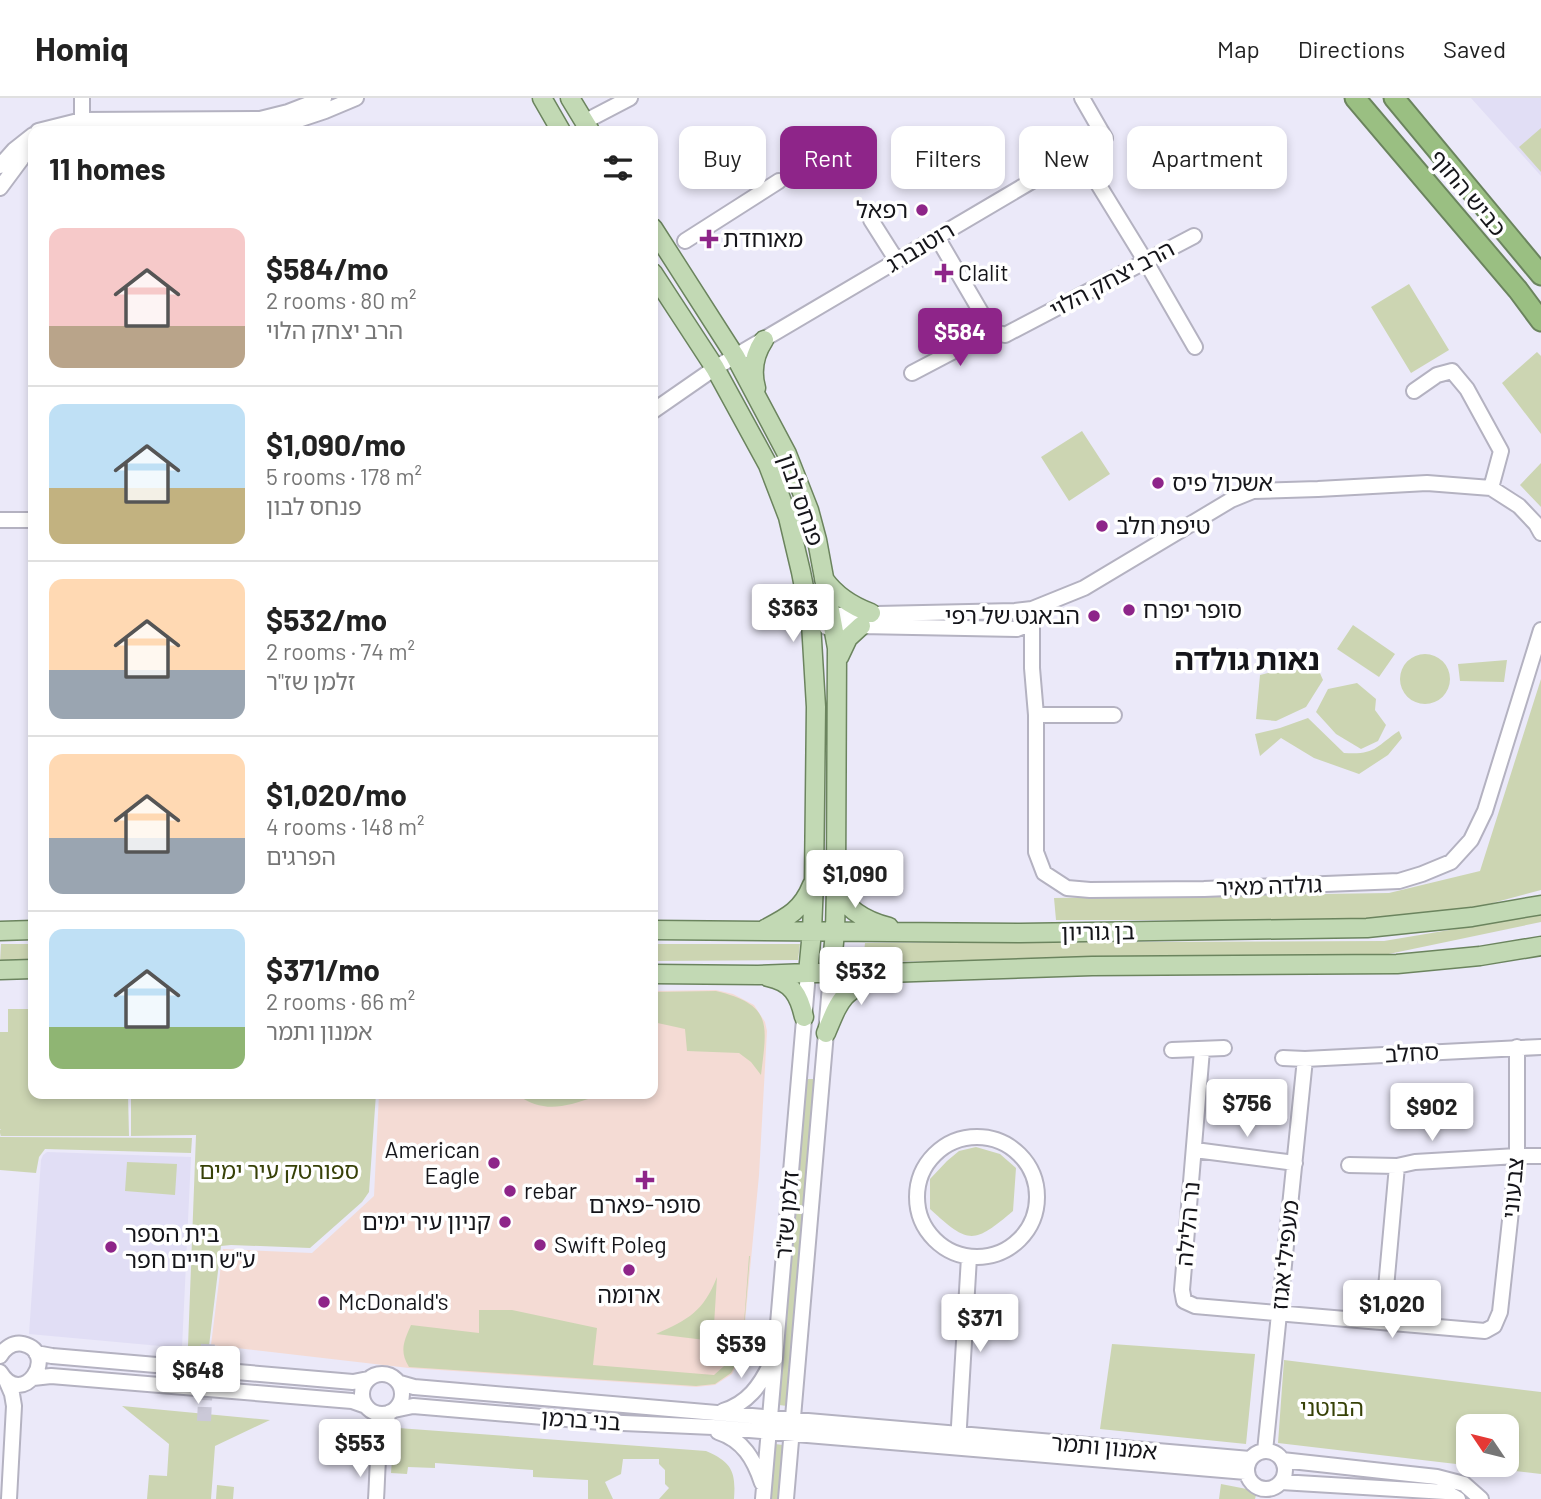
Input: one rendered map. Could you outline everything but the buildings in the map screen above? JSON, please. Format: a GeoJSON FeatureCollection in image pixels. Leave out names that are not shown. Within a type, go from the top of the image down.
{"type":"FeatureCollection","features":[{"type":"Feature","properties":{"kind":"highway","name":"כביש החוף"},"geometry":{"type":"LineString","coordinates":[[1355,98],[1518,290],[1541,321]]}},
{"type":"Feature","properties":{"kind":"highway","name":"כביש החוף"},"geometry":{"type":"LineString","coordinates":[[1395,98],[1541,275]]}},
{"type":"Feature","properties":{"kind":"main road"},"geometry":{"type":"LineString","coordinates":[[542,98],[558,126]]}},
{"type":"Feature","properties":{"kind":"main road"},"geometry":{"type":"LineString","coordinates":[[570,98],[586,126]]}},
{"type":"Feature","properties":{"kind":"main road","name":"פנחס לבון"},"geometry":{"type":"LineString","coordinates":[[658,236],[735,356],[787,454],[809,510],[817,540],[833,622],[837,660],[835,932]]}},
{"type":"Feature","properties":{"kind":"main road","name":"פנחס לבון"},"geometry":{"type":"LineString","coordinates":[[658,281],[715,368],[768,465],[788,517],[811,623],[816,707],[812,931]]}},
{"type":"Feature","properties":{"kind":"main road"},"geometry":{"type":"LineString","coordinates":[[761,405],[753,371],[754,359],[764,340]]}},
{"type":"Feature","properties":{"kind":"main road"},"geometry":{"type":"LineString","coordinates":[[824,578],[834,591],[866,620],[848,638],[837,660]]}},
{"type":"Feature","properties":{"kind":"main road"},"geometry":{"type":"LineString","coordinates":[[763,930],[797,910],[805,902],[814,882]]}},
{"type":"Feature","properties":{"kind":"main road"},"geometry":{"type":"LineString","coordinates":[[836,887],[845,903],[865,919],[909,932]]}},
{"type":"Feature","properties":{"kind":"main road","name":"בן גוריון"},"geometry":{"type":"LineString","coordinates":[[658,930],[1020,933],[1367,928],[1472,917],[1541,905]]}},
{"type":"Feature","properties":{"kind":"main road"},"geometry":{"type":"LineString","coordinates":[[4,927],[28,929]]}},
{"type":"Feature","properties":{"kind":"main road","name":"זלמן שז\"ר"},"geometry":{"type":"LineString","coordinates":[[808,973],[812,931]]}},
{"type":"Feature","properties":{"kind":"main road","name":"זלמן שז\"ר"},"geometry":{"type":"LineString","coordinates":[[831,974],[835,932]]}},
{"type":"Feature","properties":{"kind":"main road","name":"בן גוריון"},"geometry":{"type":"LineString","coordinates":[[658,974],[758,975],[1093,966],[1397,964],[1479,956],[1541,946]]}},
{"type":"Feature","properties":{"kind":"main road"},"geometry":{"type":"LineString","coordinates":[[0,970],[28,969]]}},
{"type":"Feature","properties":{"kind":"main road"},"geometry":{"type":"LineString","coordinates":[[826,1033],[840,1001],[847,993],[886,973]]}},
{"type":"Feature","properties":{"kind":"main road"},"geometry":{"type":"LineString","coordinates":[[758,975],[775,979],[791,989],[801,1001],[804,1017]]}},
{"type":"Feature","properties":{"kind":"street"},"geometry":{"type":"LineString","coordinates":[[82,98],[82,126],[260,119],[289,112],[324,98]]}},
{"type":"Feature","properties":{"kind":"street"},"geometry":{"type":"LineString","coordinates":[[280,126],[355,98]]}},
{"type":"Feature","properties":{"kind":"street"},"geometry":{"type":"LineString","coordinates":[[588,126],[630,98]]}},
{"type":"Feature","properties":{"kind":"street","name":"רוטנברג"},"geometry":{"type":"LineString","coordinates":[[1082,98],[1098,126]]}},
{"type":"Feature","properties":{"kind":"street"},"geometry":{"type":"LineString","coordinates":[[0,166],[23,152]]}},
{"type":"Feature","properties":{"kind":"street"},"geometry":{"type":"LineString","coordinates":[[0,188],[23,152]]}},
{"type":"Feature","properties":{"kind":"street"},"geometry":{"type":"LineString","coordinates":[[685,241],[779,181]]}},
{"type":"Feature","properties":{"kind":"street","name":"רוטנברג"},"geometry":{"type":"LineString","coordinates":[[658,408],[715,368],[1019,188]]}},
{"type":"Feature","properties":{"kind":"street"},"geometry":{"type":"LineString","coordinates":[[1101,189],[1195,347]]}},
{"type":"Feature","properties":{"kind":"street"},"geometry":{"type":"LineString","coordinates":[[872,220],[897,261]]}},
{"type":"Feature","properties":{"kind":"street","name":"הרב יצחק הלוי"},"geometry":{"type":"LineString","coordinates":[[912,373],[992,331],[1005,335],[1194,236]]}},
{"type":"Feature","properties":{"kind":"street"},"geometry":{"type":"LineString","coordinates":[[937,237],[992,331]]}},
{"type":"Feature","properties":{"kind":"street"},"geometry":{"type":"LineString","coordinates":[[1414,391],[1437,375],[1452,371],[1467,390],[1502,451],[1491,488]]}},
{"type":"Feature","properties":{"kind":"street"},"geometry":{"type":"LineString","coordinates":[[811,623],[904,621],[1017,629],[1032,616],[1231,500],[1253,491],[1427,483],[1491,488],[1519,506],[1541,533]]}},
{"type":"Feature","properties":{"kind":"street"},"geometry":{"type":"LineString","coordinates":[[0,520],[28,520]]}},
{"type":"Feature","properties":{"kind":"street"},"geometry":{"type":"LineString","coordinates":[[904,621],[1015,611],[1032,616]]}},
{"type":"Feature","properties":{"kind":"street","name":"גולדה מאיר"},"geometry":{"type":"LineString","coordinates":[[1015,611],[1017,629],[1032,668]]}},
{"type":"Feature","properties":{"kind":"street","name":"גולדה מאיר"},"geometry":{"type":"LineString","coordinates":[[1032,616],[1036,715],[1036,852],[1044,873],[1067,888],[1090,890],[1204,889],[1399,881],[1451,862],[1471,840],[1485,811],[1541,630]]}},
{"type":"Feature","properties":{"kind":"street"},"geometry":{"type":"LineString","coordinates":[[1036,715],[1114,715]]}},
{"type":"Feature","properties":{"kind":"street","name":"זלמן שז\"ר"},"geometry":{"type":"LineString","coordinates":[[763,1494],[808,973]]}},
{"type":"Feature","properties":{"kind":"street","name":"זלמן שז\"ר"},"geometry":{"type":"LineString","coordinates":[[786,1499],[831,974]]}},
{"type":"Feature","properties":{"kind":"street","name":"צבעוני"},"geometry":{"type":"LineString","coordinates":[[1383,1321],[1485,1331],[1494,1326],[1500,1312],[1517,1156],[1517,1047]]}},
{"type":"Feature","properties":{"kind":"street","name":"סחלב"},"geometry":{"type":"LineString","coordinates":[[1283,1058],[1541,1047]]}},
{"type":"Feature","properties":{"kind":"street"},"geometry":{"type":"LineString","coordinates":[[1172,1050],[1224,1048]]}},
{"type":"Feature","properties":{"kind":"street","name":"נר הלילה"},"geometry":{"type":"LineString","coordinates":[[1202,1049],[1182,1290],[1184,1301],[1195,1306],[1279,1314]]}},
{"type":"Feature","properties":{"kind":"street","name":"מעפילי אגוז"},"geometry":{"type":"LineString","coordinates":[[1265,1451],[1305,1059]]}},
{"type":"Feature","properties":{"kind":"street"},"geometry":{"type":"LineString","coordinates":[[983,1137],[1003,1142],[1027,1163],[1037,1188],[1036,1209],[1029,1227],[1016,1243],[985,1257],[968,1257],[948,1250],[924,1227],[918,1207],[918,1183],[926,1164],[938,1151],[957,1140],[983,1137]]}},
{"type":"Feature","properties":{"kind":"street"},"geometry":{"type":"LineString","coordinates":[[1195,1150],[1295,1163]]}},
{"type":"Feature","properties":{"kind":"street"},"geometry":{"type":"LineString","coordinates":[[1349,1165],[1397,1166],[1415,1162],[1541,1156]]}},
{"type":"Feature","properties":{"kind":"street"},"geometry":{"type":"LineString","coordinates":[[1279,1314],[1383,1321],[1397,1166]]}},
{"type":"Feature","properties":{"kind":"street"},"geometry":{"type":"LineString","coordinates":[[958,1441],[968,1257]]}},
{"type":"Feature","properties":{"kind":"street"},"geometry":{"type":"LineString","coordinates":[[2,1352],[10,1345],[24,1344],[36,1353],[38,1360],[39,1367],[23,1393],[14,1423]]}},
{"type":"Feature","properties":{"kind":"street"},"geometry":{"type":"LineString","coordinates":[[36,1353],[353,1382],[377,1374],[390,1375],[400,1383],[403,1394],[399,1406],[385,1421],[378,1462],[376,1499]]}},
{"type":"Feature","properties":{"kind":"street"},"geometry":{"type":"LineString","coordinates":[[716,1413],[733,1408],[748,1398],[760,1384],[775,1356]]}},
{"type":"Feature","properties":{"kind":"street"},"geometry":{"type":"LineString","coordinates":[[2,1376],[17,1384],[51,1376],[352,1401],[380,1414],[392,1411]]}},
{"type":"Feature","properties":{"kind":"street"},"geometry":{"type":"LineString","coordinates":[[2,1376],[13,1400],[9,1499]]}},
{"type":"Feature","properties":{"kind":"street"},"geometry":{"type":"LineString","coordinates":[[368,1379],[362,1395],[375,1422],[378,1462]]}},
{"type":"Feature","properties":{"kind":"street","name":"בני ברמן"},"geometry":{"type":"LineString","coordinates":[[400,1383],[414,1387],[716,1413],[769,1425]]}},
{"type":"Feature","properties":{"kind":"street"},"geometry":{"type":"LineString","coordinates":[[789,1468],[806,1442],[825,1429],[803,1405],[796,1384]]}},
{"type":"Feature","properties":{"kind":"street","name":"בני ברמן"},"geometry":{"type":"LineString","coordinates":[[392,1411],[413,1406],[601,1422],[678,1426],[769,1425]]}},
{"type":"Feature","properties":{"kind":"street","name":"אמנון ותמר"},"geometry":{"type":"LineString","coordinates":[[769,1425],[958,1441],[1112,1448],[1248,1466]]}},
{"type":"Feature","properties":{"kind":"street"},"geometry":{"type":"LineString","coordinates":[[678,1426],[715,1431],[739,1443],[753,1459],[763,1494]]}},
{"type":"Feature","properties":{"kind":"street","name":"אמנון ותמר"},"geometry":{"type":"LineString","coordinates":[[958,1441],[1149,1472],[1248,1466]]}},
{"type":"Feature","properties":{"kind":"street"},"geometry":{"type":"LineString","coordinates":[[1459,1493],[1437,1477],[1282,1460],[1265,1451],[1258,1452],[1248,1466],[1252,1484],[1263,1494],[1281,1482],[1459,1493],[1480,1499]]}},
{"type":"Feature","properties":{"kind":"street"},"geometry":{"type":"LineString","coordinates":[[1281,1482],[1285,1469],[1282,1460]]}},
{"type":"Feature","properties":{"kind":"shaded area"},"geometry":{"type":"Polygon","coordinates":[[[1471,98],[1541,98],[1541,176],[1471,98]]]}},
{"type":"Feature","properties":{"kind":"shaded area"},"geometry":{"type":"Polygon","coordinates":[[[716,990],[733,994],[754,1005],[765,1022],[767,1031],[759,1175],[742,1354],[732,1374],[715,1385],[696,1387],[409,1368],[211,1345],[223,1249],[312,1253],[374,1196],[379,1099],[658,1099],[658,991],[716,990]]]}},
{"type":"Feature","properties":{"kind":"shaded area","name":"בית הספר ע\"ש חיים חפר"},"geometry":{"type":"Polygon","coordinates":[[[47,1152],[191,1157],[182,1348],[29,1334],[41,1160],[47,1152]]]}},
{"type":"Feature","properties":{"kind":"green space"},"geometry":{"type":"Polygon","coordinates":[[[1541,128],[1541,172],[1519,147],[1541,128]]]}},
{"type":"Feature","properties":{"kind":"green space"},"geometry":{"type":"Polygon","coordinates":[[[1409,284],[1449,350],[1411,373],[1371,307],[1409,284]]]}},
{"type":"Feature","properties":{"kind":"green space"},"geometry":{"type":"Polygon","coordinates":[[[1537,352],[1541,356],[1541,434],[1502,383],[1537,352]]]}},
{"type":"Feature","properties":{"kind":"green space"},"geometry":{"type":"Polygon","coordinates":[[[1082,431],[1110,474],[1069,501],[1041,457],[1082,431]]]}},
{"type":"Feature","properties":{"kind":"green space"},"geometry":{"type":"Polygon","coordinates":[[[1541,463],[1541,507],[1520,485],[1541,463]]]}},
{"type":"Feature","properties":{"kind":"green space"},"geometry":{"type":"Polygon","coordinates":[[[1353,625],[1395,654],[1379,677],[1337,649],[1353,625]]]}},
{"type":"Feature","properties":{"kind":"green space"},"geometry":{"type":"Polygon","coordinates":[[[1425,654],[1443,661],[1450,679],[1443,697],[1425,704],[1407,697],[1400,679],[1407,661],[1425,654]]]}},
{"type":"Feature","properties":{"kind":"green space"},"geometry":{"type":"Polygon","coordinates":[[[1507,660],[1504,682],[1460,681],[1458,664],[1507,660]]]}},
{"type":"Feature","properties":{"kind":"green space"},"geometry":{"type":"Polygon","coordinates":[[[1285,669],[1319,671],[1323,680],[1306,707],[1276,721],[1256,719],[1260,675],[1285,669]]]}},
{"type":"Feature","properties":{"kind":"green space"},"geometry":{"type":"Polygon","coordinates":[[[1541,679],[1541,890],[1485,905],[1385,920],[1056,920],[1054,898],[1389,893],[1480,871],[1541,679]]]}},
{"type":"Feature","properties":{"kind":"green space"},"geometry":{"type":"Polygon","coordinates":[[[1357,683],[1376,699],[1375,710],[1386,725],[1378,741],[1361,749],[1336,734],[1316,712],[1328,689],[1357,683]]]}},
{"type":"Feature","properties":{"kind":"green space"},"geometry":{"type":"Polygon","coordinates":[[[1308,718],[1344,753],[1369,751],[1399,731],[1402,738],[1388,755],[1359,774],[1314,758],[1281,738],[1260,756],[1255,734],[1308,718]]]}},
{"type":"Feature","properties":{"kind":"green space"},"geometry":{"type":"Polygon","coordinates":[[[1541,911],[1541,922],[1384,955],[863,962],[865,943],[1384,941],[1491,923],[1541,911]]]}},
{"type":"Feature","properties":{"kind":"green space"},"geometry":{"type":"Polygon","coordinates":[[[1,944],[28,944],[28,963],[0,963],[1,944]]]}},
{"type":"Feature","properties":{"kind":"green space"},"geometry":{"type":"Polygon","coordinates":[[[658,944],[800,944],[798,960],[658,961],[658,944]]]}},
{"type":"Feature","properties":{"kind":"green space"},"geometry":{"type":"Polygon","coordinates":[[[716,991],[748,1003],[757,1010],[762,1019],[765,1042],[761,1075],[751,1062],[739,1053],[687,1051],[685,1029],[658,1023],[658,992],[716,991]]]}},
{"type":"Feature","properties":{"kind":"green space"},"geometry":{"type":"Polygon","coordinates":[[[8,1009],[28,1009],[28,1099],[128,1099],[129,1136],[1,1136],[1,1133],[0,1137],[0,1032],[8,1032],[8,1009]]]}},
{"type":"Feature","properties":{"kind":"green space"},"geometry":{"type":"Polygon","coordinates":[[[807,1079],[815,1079],[787,1406],[779,1405],[807,1079]]]}},
{"type":"Feature","properties":{"kind":"green space","name":"ספורטק עיר ימים"},"geometry":{"type":"Polygon","coordinates":[[[131,1099],[376,1099],[369,1192],[362,1202],[310,1248],[221,1246],[209,1346],[188,1346],[196,1135],[131,1136],[131,1099]]]}},
{"type":"Feature","properties":{"kind":"green space"},"geometry":{"type":"Polygon","coordinates":[[[524,1099],[588,1099],[554,1107],[524,1099]]]}},
{"type":"Feature","properties":{"kind":"green space"},"geometry":{"type":"Polygon","coordinates":[[[0,1137],[192,1138],[191,1153],[45,1149],[39,1157],[36,1173],[0,1170],[0,1137]]]}},
{"type":"Feature","properties":{"kind":"green space"},"geometry":{"type":"Polygon","coordinates":[[[976,1147],[1000,1154],[1016,1168],[1013,1211],[989,1230],[972,1236],[954,1229],[930,1209],[930,1179],[959,1151],[976,1147]]]}},
{"type":"Feature","properties":{"kind":"green space"},"geometry":{"type":"Polygon","coordinates":[[[127,1162],[177,1164],[175,1195],[125,1191],[127,1162]]]}},
{"type":"Feature","properties":{"kind":"green space"},"geometry":{"type":"Polygon","coordinates":[[[749,1256],[742,1352],[731,1373],[715,1384],[696,1386],[409,1367],[404,1356],[405,1341],[411,1325],[479,1333],[479,1310],[512,1310],[597,1328],[593,1365],[714,1375],[742,1350],[749,1256]]]}},
{"type":"Feature","properties":{"kind":"green space"},"geometry":{"type":"Polygon","coordinates":[[[717,1277],[713,1341],[656,1334],[694,1313],[706,1299],[717,1277]]]}},
{"type":"Feature","properties":{"kind":"green space"},"geometry":{"type":"Polygon","coordinates":[[[1112,1344],[1255,1354],[1246,1444],[1100,1429],[1112,1344]]]}},
{"type":"Feature","properties":{"kind":"green space","name":"הבוטני"},"geometry":{"type":"Polygon","coordinates":[[[1284,1360],[1541,1392],[1541,1474],[1519,1471],[1519,1414],[1456,1414],[1456,1464],[1278,1443],[1284,1360]]]}},
{"type":"Feature","properties":{"kind":"green space"},"geometry":{"type":"Polygon","coordinates":[[[122,1406],[270,1420],[215,1446],[211,1499],[147,1499],[149,1475],[167,1476],[169,1444],[122,1406]]]}},
{"type":"Feature","properties":{"kind":"green space"},"geometry":{"type":"Polygon","coordinates":[[[398,1428],[706,1451],[722,1459],[730,1469],[734,1482],[734,1499],[659,1499],[669,1488],[665,1484],[665,1470],[659,1464],[659,1459],[623,1459],[621,1474],[605,1482],[613,1499],[588,1499],[588,1480],[533,1477],[533,1470],[435,1463],[435,1468],[408,1467],[407,1474],[391,1473],[394,1430],[398,1428]]]}},
{"type":"Feature","properties":{"kind":"green space"},"geometry":{"type":"Polygon","coordinates":[[[775,1444],[783,1445],[779,1499],[771,1499],[775,1444]]]}},
{"type":"Feature","properties":{"kind":"green space"},"geometry":{"type":"Polygon","coordinates":[[[1221,1484],[1257,1491],[1255,1499],[1219,1499],[1221,1484]]]}},
{"type":"Feature","properties":{"kind":"green space"},"geometry":{"type":"Polygon","coordinates":[[[217,1485],[234,1487],[233,1499],[216,1499],[217,1485]]]}},
{"type":"Feature","properties":{"kind":"tunnel"},"geometry":{"type":"LineString","coordinates":[[204,1421],[208,1342]]}},
{"type":"Feature","properties":{"kind":"place","name":"רפאל"},"geometry":{"type":"Point","coordinates":[922,210]}},
{"type":"Feature","properties":{"kind":"place","name":"מאוחדת"},"geometry":{"type":"Point","coordinates":[709,239]}},
{"type":"Feature","properties":{"kind":"place","name":"Clalit"},"geometry":{"type":"Point","coordinates":[944,273]}},
{"type":"Feature","properties":{"kind":"place","name":"אשכול פיס"},"geometry":{"type":"Point","coordinates":[1158,483]}},
{"type":"Feature","properties":{"kind":"place","name":"טיפת חלב"},"geometry":{"type":"Point","coordinates":[1102,526]}},
{"type":"Feature","properties":{"kind":"place","name":"סופר יפרח"},"geometry":{"type":"Point","coordinates":[1129,610]}},
{"type":"Feature","properties":{"kind":"place","name":"הבאגט של רפי"},"geometry":{"type":"Point","coordinates":[1094,616]}},
{"type":"Feature","properties":{"kind":"place","name":"American Eagle"},"geometry":{"type":"Point","coordinates":[494,1163]}},
{"type":"Feature","properties":{"kind":"place","name":"סופר-פארם"},"geometry":{"type":"Point","coordinates":[645,1180]}},
{"type":"Feature","properties":{"kind":"place","name":"rebar"},"geometry":{"type":"Point","coordinates":[510,1191]}},
{"type":"Feature","properties":{"kind":"place","name":"קניון עיר ימים"},"geometry":{"type":"Point","coordinates":[505,1222]}},
{"type":"Feature","properties":{"kind":"place","name":"Swift Poleg"},"geometry":{"type":"Point","coordinates":[540,1245]}},
{"type":"Feature","properties":{"kind":"place","name":"בית הספר ע\"ש חיים חפר"},"geometry":{"type":"Point","coordinates":[111,1247]}},
{"type":"Feature","properties":{"kind":"place","name":"ארומה"},"geometry":{"type":"Point","coordinates":[629,1270]}},
{"type":"Feature","properties":{"kind":"place","name":"McDonald's"},"geometry":{"type":"Point","coordinates":[324,1302]}},
{"type":"Feature","properties":{"kind":"district","name":"נאות גולדה"},"geometry":{"type":"Point","coordinates":[1247,660]}}]}
